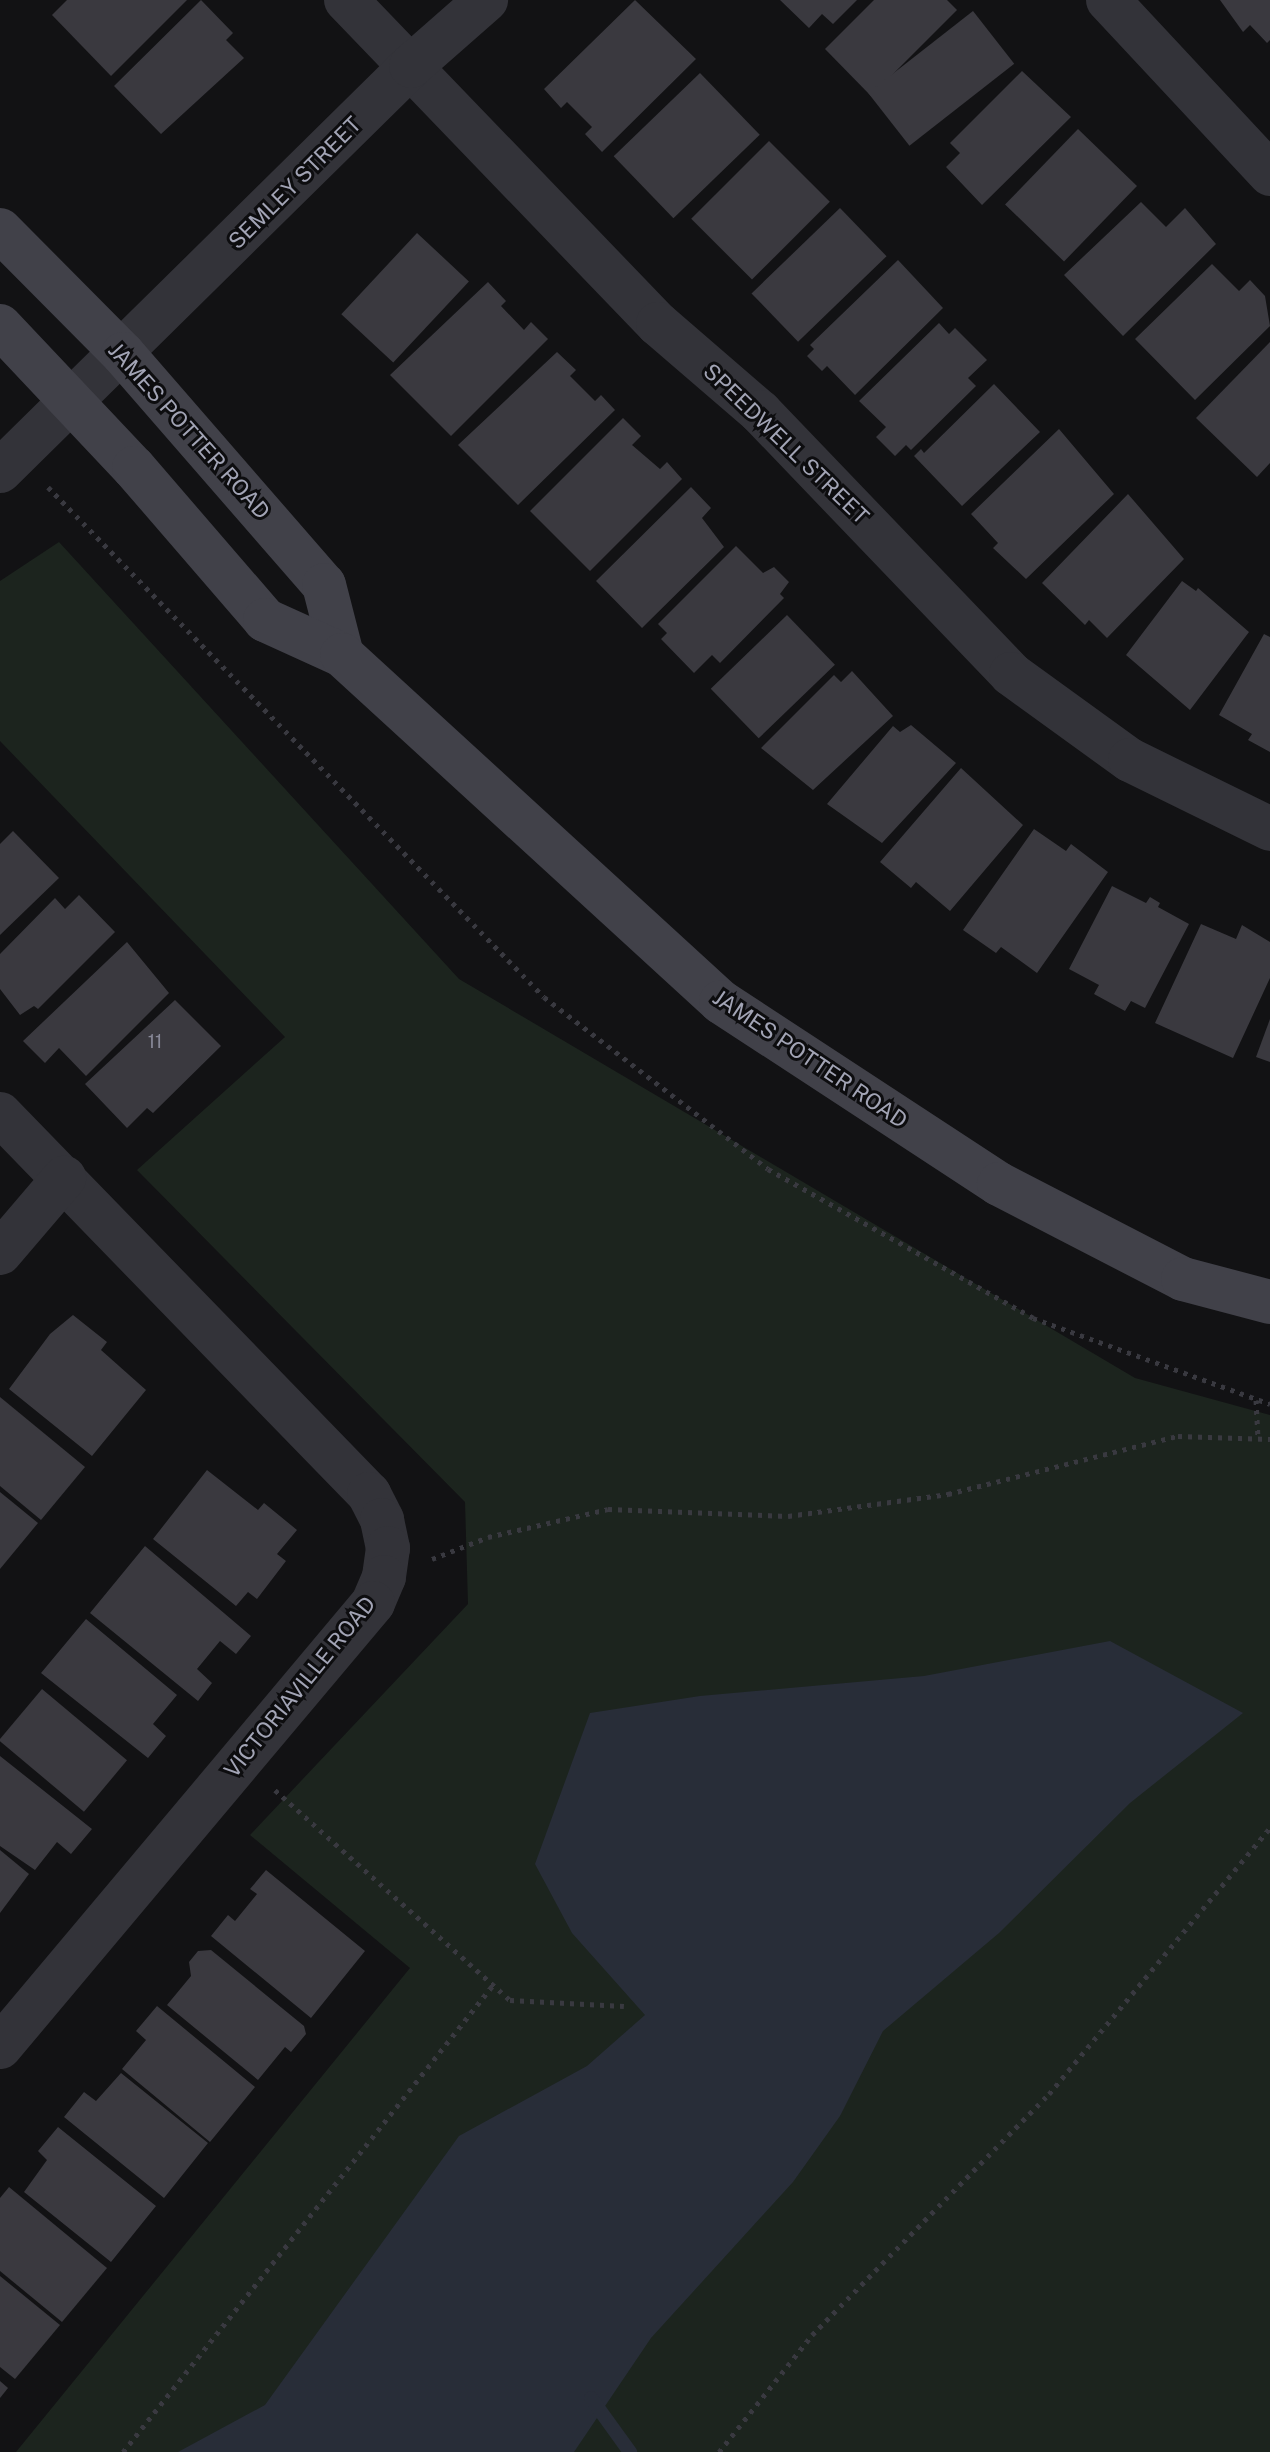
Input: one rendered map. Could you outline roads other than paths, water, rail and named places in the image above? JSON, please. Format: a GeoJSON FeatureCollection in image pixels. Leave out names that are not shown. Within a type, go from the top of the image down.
{"type":"FeatureCollection","features":[{"type":"Feature","properties":{"kind":"main road","name":"JAMES POTTER ROAD"},"geometry":{"type":"LineString","coordinates":[[0,230],[115,362],[324,585],[342,655]]}},
{"type":"Feature","properties":{"kind":"main road","name":"JAMES POTTER ROAD"},"geometry":{"type":"LineString","coordinates":[[0,326],[71,401],[265,620],[342,655],[721,1002],[999,1184],[1183,1279],[1270,1302]]}},
{"type":"Feature","properties":{"kind":"street","name":"SPEEDWELL STREET"},"geometry":{"type":"LineString","coordinates":[[346,0],[658,324],[760,412],[1011,674],[1130,760],[1270,829]]}},
{"type":"Feature","properties":{"kind":"street","name":"SEMLEY STREET"},"geometry":{"type":"LineString","coordinates":[[0,471],[115,362],[411,66],[486,0]]}},
{"type":"Feature","properties":{"kind":"street"},"geometry":{"type":"LineString","coordinates":[[1108,0],[1270,174]]}},
{"type":"Feature","properties":{"kind":"street","name":"VICTORIAVILLE ROAD"},"geometry":{"type":"LineString","coordinates":[[0,1114],[369,1494],[388,1548],[384,1577],[373,1603],[0,2047]]}},
{"type":"Feature","properties":{"kind":"street"},"geometry":{"type":"LineString","coordinates":[[0,1253],[64,1178]]}},
{"type":"Feature","properties":{"kind":"waterway"},"geometry":{"type":"LineString","coordinates":[[591,2398],[630,2452]]}}]}
